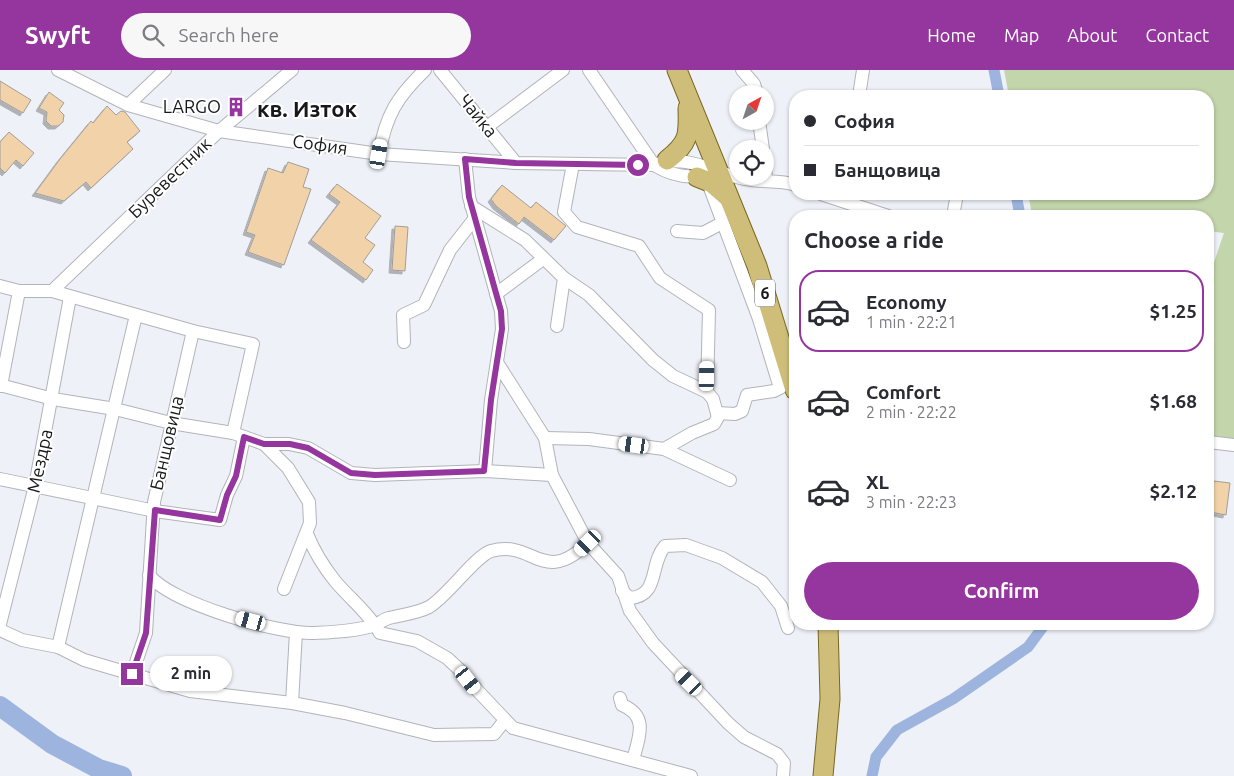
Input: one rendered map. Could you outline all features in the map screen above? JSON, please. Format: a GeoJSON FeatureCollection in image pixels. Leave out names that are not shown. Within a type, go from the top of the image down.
{"type":"FeatureCollection","features":[{"type":"Feature","properties":{"kind":"main road"},"geometry":{"type":"LineString","coordinates":[[677,70],[688,97],[707,176]]}},
{"type":"Feature","properties":{"kind":"main road"},"geometry":{"type":"LineString","coordinates":[[660,163],[682,149],[686,142],[688,131],[688,97]]}},
{"type":"Feature","properties":{"kind":"main road","name":"6"},"geometry":{"type":"LineString","coordinates":[[707,176],[729,198],[757,266],[789,370]]}},
{"type":"Feature","properties":{"kind":"main road"},"geometry":{"type":"LineString","coordinates":[[822,776],[830,699],[828,630]]}},
{"type":"Feature","properties":{"kind":"street","name":"София"},"geometry":{"type":"LineString","coordinates":[[58,70],[128,105],[219,131],[379,154],[516,163],[695,162],[707,176]]}},
{"type":"Feature","properties":{"kind":"street"},"geometry":{"type":"LineString","coordinates":[[128,105],[164,70]]}},
{"type":"Feature","properties":{"kind":"street","name":"Буревестник"},"geometry":{"type":"LineString","coordinates":[[52,291],[219,131],[292,70]]}},
{"type":"Feature","properties":{"kind":"street"},"geometry":{"type":"LineString","coordinates":[[379,154],[384,129],[390,114],[404,89],[425,70]]}},
{"type":"Feature","properties":{"kind":"street","name":"Чайка"},"geometry":{"type":"LineString","coordinates":[[440,70],[516,163]]}},
{"type":"Feature","properties":{"kind":"street"},"geometry":{"type":"LineString","coordinates":[[487,127],[563,70]]}},
{"type":"Feature","properties":{"kind":"street"},"geometry":{"type":"LineString","coordinates":[[589,70],[669,174],[729,178]]}},
{"type":"Feature","properties":{"kind":"street"},"geometry":{"type":"LineString","coordinates":[[742,70],[753,85]]}},
{"type":"Feature","properties":{"kind":"street"},"geometry":{"type":"LineString","coordinates":[[756,70],[756,85]]}},
{"type":"Feature","properties":{"kind":"street"},"geometry":{"type":"LineString","coordinates":[[860,90],[863,70]]}},
{"type":"Feature","properties":{"kind":"street"},"geometry":{"type":"LineString","coordinates":[[465,159],[473,212],[496,294],[502,329],[484,471]]}},
{"type":"Feature","properties":{"kind":"street"},"geometry":{"type":"LineString","coordinates":[[573,164],[564,212],[577,227],[639,246],[660,278],[709,310],[707,392]]}},
{"type":"Feature","properties":{"kind":"street"},"geometry":{"type":"LineString","coordinates":[[707,176],[722,223],[759,319],[780,388],[774,391],[746,395],[742,411],[735,414],[717,412]]}},
{"type":"Feature","properties":{"kind":"street"},"geometry":{"type":"LineString","coordinates":[[774,181],[789,184]]}},
{"type":"Feature","properties":{"kind":"street"},"geometry":{"type":"LineString","coordinates":[[843,200],[851,210]]}},
{"type":"Feature","properties":{"kind":"street"},"geometry":{"type":"LineString","coordinates":[[473,212],[525,240],[564,278],[589,295],[653,360],[673,376],[707,392],[713,399],[717,412],[714,424],[692,433],[664,449]]}},
{"type":"Feature","properties":{"kind":"street"},"geometry":{"type":"LineString","coordinates":[[404,342],[403,315],[424,305],[450,250],[473,212]]}},
{"type":"Feature","properties":{"kind":"street"},"geometry":{"type":"LineString","coordinates":[[677,231],[703,233],[722,223]]}},
{"type":"Feature","properties":{"kind":"street"},"geometry":{"type":"LineString","coordinates":[[496,294],[543,259]]}},
{"type":"Feature","properties":{"kind":"street"},"geometry":{"type":"LineString","coordinates":[[557,326],[564,278]]}},
{"type":"Feature","properties":{"kind":"street"},"geometry":{"type":"LineString","coordinates":[[0,286],[19,291],[52,291],[136,315],[253,344],[239,435],[236,476],[227,495],[220,520],[155,510],[0,479]]}},
{"type":"Feature","properties":{"kind":"street"},"geometry":{"type":"LineString","coordinates":[[19,291],[0,386],[53,399],[114,409],[171,423],[239,435],[264,444],[290,444],[308,448],[351,473],[375,475],[484,471],[552,475]]}},
{"type":"Feature","properties":{"kind":"street","name":"Мездра"},"geometry":{"type":"LineString","coordinates":[[0,624],[35,486],[53,399],[70,297]]}},
{"type":"Feature","properties":{"kind":"street"},"geometry":{"type":"LineString","coordinates":[[58,647],[136,315]]}},
{"type":"Feature","properties":{"kind":"street","name":"Банщовица"},"geometry":{"type":"LineString","coordinates":[[132,674],[146,633],[154,502],[193,330]]}},
{"type":"Feature","properties":{"kind":"street"},"geometry":{"type":"LineString","coordinates":[[498,364],[544,438],[552,475],[588,543],[618,576],[630,611],[652,643],[728,723],[744,737],[777,754],[784,762],[783,776]]}},
{"type":"Feature","properties":{"kind":"street"},"geometry":{"type":"LineString","coordinates":[[544,438],[589,439],[664,449],[730,480]]}},
{"type":"Feature","properties":{"kind":"street"},"geometry":{"type":"LineString","coordinates":[[1214,443],[1234,445]]}},
{"type":"Feature","properties":{"kind":"street"},"geometry":{"type":"LineString","coordinates":[[264,444],[288,468],[309,502],[310,523],[307,534],[284,589]]}},
{"type":"Feature","properties":{"kind":"street"},"geometry":{"type":"LineString","coordinates":[[307,534],[315,553],[335,582],[370,616],[380,633],[416,641],[447,658],[512,728],[691,776]]}},
{"type":"Feature","properties":{"kind":"street"},"geometry":{"type":"LineString","coordinates":[[149,575],[154,582],[190,601],[225,614],[296,632],[314,633],[376,624],[385,619],[427,608],[489,551],[511,550],[554,563],[573,557],[588,543]]}},
{"type":"Feature","properties":{"kind":"street"},"geometry":{"type":"LineString","coordinates":[[622,591],[630,598],[638,598],[644,594],[654,581],[658,555],[665,546],[686,545],[722,558],[762,582],[781,606],[788,628]]}},
{"type":"Feature","properties":{"kind":"street"},"geometry":{"type":"LineString","coordinates":[[0,630],[22,640],[58,647],[84,660],[190,691],[292,703],[345,713],[434,736],[494,734],[505,720]]}},
{"type":"Feature","properties":{"kind":"street"},"geometry":{"type":"LineString","coordinates":[[292,703],[296,632]]}},
{"type":"Feature","properties":{"kind":"street"},"geometry":{"type":"LineString","coordinates":[[620,698],[622,704],[630,708],[639,717],[640,731],[633,760]]}},
{"type":"Feature","properties":{"kind":"green space"},"geometry":{"type":"Polygon","coordinates":[[[1004,70],[1234,70],[1234,438],[1214,440],[1214,262],[1224,233],[1214,232],[1214,210],[1031,210],[1029,200],[1214,200],[1214,90],[1008,90],[1004,70]]]}},
{"type":"Feature","properties":{"kind":"building"},"geometry":{"type":"Polygon","coordinates":[[[0,81],[31,100],[23,113],[0,100],[0,81]]]}},
{"type":"Feature","properties":{"kind":"building"},"geometry":{"type":"Polygon","coordinates":[[[49,92],[64,103],[59,110],[64,115],[63,122],[58,126],[51,126],[46,121],[47,112],[39,108],[49,92]]]}},
{"type":"Feature","properties":{"kind":"building"},"geometry":{"type":"Polygon","coordinates":[[[107,106],[116,115],[121,111],[125,112],[140,131],[127,142],[133,149],[91,188],[86,182],[64,201],[35,193],[91,121],[93,123],[107,106]]]}},
{"type":"Feature","properties":{"kind":"building"},"geometry":{"type":"Polygon","coordinates":[[[9,132],[34,153],[23,166],[16,160],[5,173],[0,168],[0,142],[9,132]]]}},
{"type":"Feature","properties":{"kind":"building"},"geometry":{"type":"Polygon","coordinates":[[[288,162],[309,169],[303,187],[311,189],[284,265],[248,252],[255,235],[246,232],[268,168],[283,173],[288,162]]]}},
{"type":"Feature","properties":{"kind":"building"},"geometry":{"type":"Polygon","coordinates":[[[337,184],[381,216],[365,238],[375,245],[363,262],[373,270],[366,280],[311,240],[340,202],[329,194],[337,184]]]}},
{"type":"Feature","properties":{"kind":"building"},"geometry":{"type":"Polygon","coordinates":[[[502,185],[531,208],[536,202],[566,226],[554,240],[524,217],[519,224],[496,206],[491,199],[502,185]]]}},
{"type":"Feature","properties":{"kind":"building"},"geometry":{"type":"Polygon","coordinates":[[[395,226],[408,227],[405,271],[392,270],[395,226]]]}},
{"type":"Feature","properties":{"kind":"building"},"geometry":{"type":"Polygon","coordinates":[[[1214,481],[1230,483],[1226,515],[1214,513],[1214,481]]]}},
{"type":"Feature","properties":{"kind":"waterway"},"geometry":{"type":"LineString","coordinates":[[994,70],[998,90]]}},
{"type":"Feature","properties":{"kind":"waterway"},"geometry":{"type":"LineString","coordinates":[[1017,200],[1019,210]]}},
{"type":"Feature","properties":{"kind":"waterway"},"geometry":{"type":"LineString","coordinates":[[872,776],[876,757],[897,730],[953,699],[1028,647],[1041,630]]}},
{"type":"Feature","properties":{"kind":"waterway"},"geometry":{"type":"LineString","coordinates":[[0,706],[52,744],[99,769],[122,776]]}},
{"type":"Feature","properties":{"kind":"place","name":"LARGO"},"geometry":{"type":"Point","coordinates":[236,107]}},
{"type":"Feature","properties":{"kind":"district","name":"кв. Изток"},"geometry":{"type":"Point","coordinates":[307,109]}},
{"type":"Feature","properties":{"kind":"route"},"geometry":{"type":"LineString","coordinates":[[132,674],[146,633],[155,510],[220,520],[227,495],[236,476],[244,437],[264,444],[290,444],[308,448],[351,473],[375,475],[484,471],[491,400],[502,329],[501,311],[469,197],[465,159],[516,163],[638,165]]}}]}
